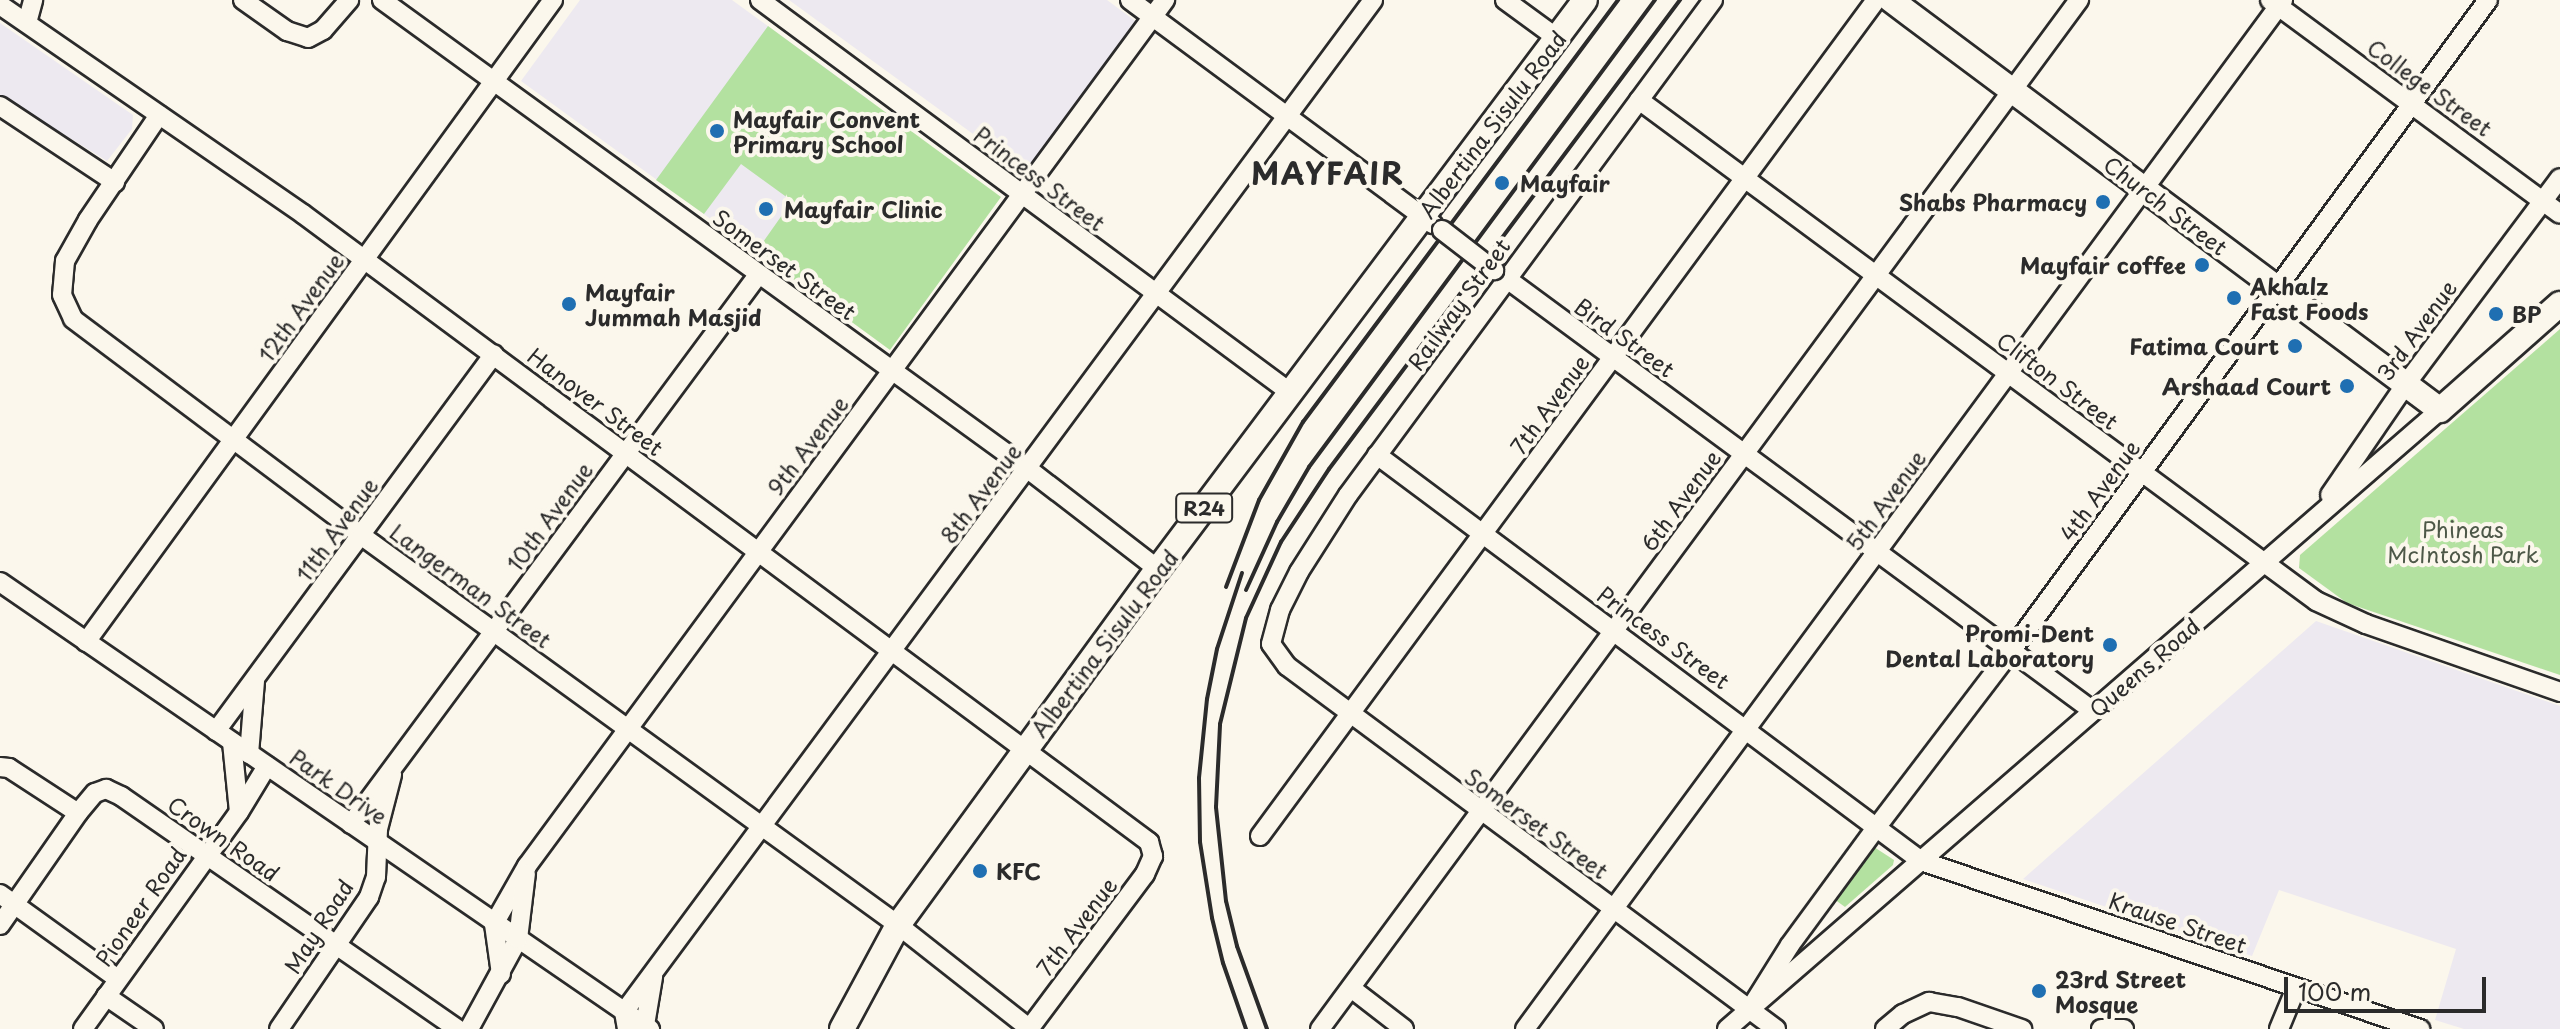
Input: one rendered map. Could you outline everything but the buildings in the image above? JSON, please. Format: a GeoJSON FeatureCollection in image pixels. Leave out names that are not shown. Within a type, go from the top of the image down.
{"type":"FeatureCollection","features":[{"type":"Feature","properties":{"kind":"main road","name":"Albertina Sisulu Road"},"geometry":{"type":"LineString","coordinates":[[842,1029],[898,925],[1025,749],[1291,393],[1432,223],[1585,0]]}},
{"type":"Feature","properties":{"kind":"main road","name":"Church Street"},"geometry":{"type":"LineString","coordinates":[[1891,0],[2440,410]]}},
{"type":"Feature","properties":{"kind":"main road","name":"Queens Road"},"geometry":{"type":"LineString","coordinates":[[2440,410],[2560,304]]}},
{"type":"Feature","properties":{"kind":"street"},"geometry":{"type":"LineString","coordinates":[[27,23],[33,0]]}},
{"type":"Feature","properties":{"kind":"street"},"geometry":{"type":"LineString","coordinates":[[243,0],[287,31],[308,38],[323,30],[349,0]]}},
{"type":"Feature","properties":{"kind":"street","name":"Somerset Street"},"geometry":{"type":"LineString","coordinates":[[382,0],[1028,469],[1158,569]]}},
{"type":"Feature","properties":{"kind":"street","name":"12th Avenue"},"geometry":{"type":"LineString","coordinates":[[86,642],[553,0]]}},
{"type":"Feature","properties":{"kind":"street","name":"Princess Street"},"geometry":{"type":"LineString","coordinates":[[760,0],[1291,393]]}},
{"type":"Feature","properties":{"kind":"street","name":"Bird Street"},"geometry":{"type":"LineString","coordinates":[[1130,0],[2093,711]]}},
{"type":"Feature","properties":{"kind":"street","name":"9th Avenue"},"geometry":{"type":"LineString","coordinates":[[494,924],[527,866],[1165,0]]}},
{"type":"Feature","properties":{"kind":"street","name":"8th Avenue"},"geometry":{"type":"LineString","coordinates":[[636,1024],[653,974],[1373,0]]}},
{"type":"Feature","properties":{"kind":"street"},"geometry":{"type":"LineString","coordinates":[[1505,0],[1557,38]]}},
{"type":"Feature","properties":{"kind":"street","name":"Railway Street"},"geometry":{"type":"LineString","coordinates":[[1274,652],[1271,634],[1299,572],[1377,455],[1501,274],[1639,100],[1713,0]]}},
{"type":"Feature","properties":{"kind":"street","name":"7th Avenue"},"geometry":{"type":"LineString","coordinates":[[1260,836],[1876,0]]}},
{"type":"Feature","properties":{"kind":"street","name":"6th Avenue"},"geometry":{"type":"LineString","coordinates":[[1326,1021],[2079,0]]}},
{"type":"Feature","properties":{"kind":"street","name":"4th Avenue"},"geometry":{"type":"LineString","coordinates":[[1750,1009],[1790,945],[2011,651],[2488,0]]}},
{"type":"Feature","properties":{"kind":"street","name":"College Street"},"geometry":{"type":"LineString","coordinates":[[2277,2],[2560,214]]}},
{"type":"Feature","properties":{"kind":"street","name":"5th Avenue"},"geometry":{"type":"LineString","coordinates":[[1525,1029],[2144,189],[2277,2]]}},
{"type":"Feature","properties":{"kind":"street","name":"Hanover Street"},"geometry":{"type":"LineString","coordinates":[[0,5],[364,259],[494,354],[1135,831],[1153,849]]}},
{"type":"Feature","properties":{"kind":"street","name":"Clifton Street"},"geometry":{"type":"LineString","coordinates":[[1639,100],[2264,563],[2339,614],[2560,692]]}},
{"type":"Feature","properties":{"kind":"street"},"geometry":{"type":"LineString","coordinates":[[0,106],[115,182]]}},
{"type":"Feature","properties":{"kind":"street","name":"Langerman Street"},"geometry":{"type":"LineString","coordinates":[[159,115],[65,261],[61,281],[67,309],[91,333],[362,536],[898,925],[1029,1029]]}},
{"type":"Feature","properties":{"kind":"street","name":"3rd Avenue"},"geometry":{"type":"LineString","coordinates":[[2317,514],[2406,384],[2560,178]]}},
{"type":"Feature","properties":{"kind":"street","name":"10th Avenue"},"geometry":{"type":"LineString","coordinates":[[351,824],[758,275]]}},
{"type":"Feature","properties":{"kind":"street","name":"11th Avenue"},"geometry":{"type":"LineString","coordinates":[[216,731],[494,354]]}},
{"type":"Feature","properties":{"kind":"street","name":"Queens Road"},"geometry":{"type":"LineString","coordinates":[[1727,1029],[2440,410]]}},
{"type":"Feature","properties":{"kind":"street","name":"Princess Street"},"geometry":{"type":"LineString","coordinates":[[1377,455],[1747,728],[1921,861]]}},
{"type":"Feature","properties":{"kind":"street","name":"Park Drive"},"geometry":{"type":"LineString","coordinates":[[0,582],[518,939],[636,1024]]}},
{"type":"Feature","properties":{"kind":"street","name":"Somerset Street"},"geometry":{"type":"LineString","coordinates":[[1274,652],[1287,666],[1480,813],[1776,1029]]}},
{"type":"Feature","properties":{"kind":"street"},"geometry":{"type":"LineString","coordinates":[[249,754],[255,678]]}},
{"type":"Feature","properties":{"kind":"street"},"geometry":{"type":"LineString","coordinates":[[232,742],[239,812]]}},
{"type":"Feature","properties":{"kind":"street","name":"May Road"},"geometry":{"type":"LineString","coordinates":[[279,1029],[373,887],[377,842],[396,761]]}},
{"type":"Feature","properties":{"kind":"street","name":"Pioneer Road"},"geometry":{"type":"LineString","coordinates":[[83,1029],[205,854],[239,812],[267,766]]}},
{"type":"Feature","properties":{"kind":"street"},"geometry":{"type":"LineString","coordinates":[[0,767],[9,768],[78,813]]}},
{"type":"Feature","properties":{"kind":"street","name":"Crown Road"},"geometry":{"type":"LineString","coordinates":[[0,925],[7,899],[95,793],[110,790],[457,1029]]}},
{"type":"Feature","properties":{"kind":"street","name":"7th Avenue"},"geometry":{"type":"LineString","coordinates":[[1029,1029],[1145,874],[1153,849]]}},
{"type":"Feature","properties":{"kind":"street","name":"Krause Street"},"geometry":{"type":"LineString","coordinates":[[1921,861],[2420,1029]]}},
{"type":"Feature","properties":{"kind":"street"},"geometry":{"type":"LineString","coordinates":[[469,1029],[518,939],[527,866]]}},
{"type":"Feature","properties":{"kind":"street"},"geometry":{"type":"LineString","coordinates":[[7,899],[118,979]]}},
{"type":"Feature","properties":{"kind":"street"},"geometry":{"type":"LineString","coordinates":[[494,924],[501,974]]}},
{"type":"Feature","properties":{"kind":"street"},"geometry":{"type":"LineString","coordinates":[[1351,988],[1404,1029]]}},
{"type":"Feature","properties":{"kind":"street"},"geometry":{"type":"LineString","coordinates":[[2279,1029],[2296,988]]}},
{"type":"Feature","properties":{"kind":"street"},"geometry":{"type":"LineString","coordinates":[[106,996],[154,1029]]}},
{"type":"Feature","properties":{"kind":"street"},"geometry":{"type":"LineString","coordinates":[[1885,1029],[1903,1014],[1929,1002],[1958,1007],[2022,1029]]}},
{"type":"Feature","properties":{"kind":"street"},"geometry":{"type":"LineString","coordinates":[[2101,1029],[2124,1029]]}},
{"type":"Feature","properties":{"kind":"shaded area","name":"Mayfair Convent Primary School"},"geometry":{"type":"Polygon","coordinates":[[[580,0],[732,0],[868,99],[756,252],[521,81],[580,0]]]}},
{"type":"Feature","properties":{"kind":"shaded area"},"geometry":{"type":"Polygon","coordinates":[[[789,0],[1107,0],[1138,23],[1028,174],[789,0]]]}},
{"type":"Feature","properties":{"kind":"shaded area"},"geometry":{"type":"Polygon","coordinates":[[[0,23],[133,115],[132,129],[107,161],[0,95],[0,23]]]}},
{"type":"Feature","properties":{"kind":"shaded area"},"geometry":{"type":"Polygon","coordinates":[[[2316,621],[2560,706],[2560,1029],[2464,1029],[2435,1020],[2456,949],[2279,890],[2252,956],[2023,879],[2316,621]]]}},
{"type":"Feature","properties":{"kind":"green space"},"geometry":{"type":"Polygon","coordinates":[[[768,26],[1001,197],[890,350],[756,252],[792,201],[741,164],[704,214],[656,180],[768,26]]]}},
{"type":"Feature","properties":{"kind":"green space","name":"Phineas McIntosh Park"},"geometry":{"type":"Polygon","coordinates":[[[2560,329],[2560,675],[2347,603],[2299,568],[2300,555],[2560,329]]]}},
{"type":"Feature","properties":{"kind":"green space"},"geometry":{"type":"Polygon","coordinates":[[[1874,847],[1894,860],[1893,865],[1845,907],[1834,899],[1874,847]]]}},
{"type":"Feature","properties":{"kind":"railway"},"geometry":{"type":"LineString","coordinates":[[1226,587],[1259,500],[1303,422],[1618,0]]}},
{"type":"Feature","properties":{"kind":"railway"},"geometry":{"type":"LineString","coordinates":[[1246,590],[1277,522],[1309,467],[1655,0]]}},
{"type":"Feature","properties":{"kind":"railway"},"geometry":{"type":"LineString","coordinates":[[1267,1029],[1237,946],[1226,901],[1216,807],[1220,724],[1246,618],[1281,542],[1329,469],[1680,0]]}},
{"type":"Feature","properties":{"kind":"railway"},"geometry":{"type":"LineString","coordinates":[[1242,573],[1217,649],[1207,699],[1199,778],[1200,842],[1212,918],[1223,963],[1246,1029]]}},
{"type":"Feature","properties":{"kind":"place","name":"Mayfair Convent Primary School"},"geometry":{"type":"Point","coordinates":[717,131]}},
{"type":"Feature","properties":{"kind":"place","name":"Mayfair"},"geometry":{"type":"Point","coordinates":[1502,183]}},
{"type":"Feature","properties":{"kind":"place","name":"Shabs Pharmacy"},"geometry":{"type":"Point","coordinates":[2103,202]}},
{"type":"Feature","properties":{"kind":"place","name":"Mayfair Clinic"},"geometry":{"type":"Point","coordinates":[766,209]}},
{"type":"Feature","properties":{"kind":"place","name":"Mayfair coffee"},"geometry":{"type":"Point","coordinates":[2202,265]}},
{"type":"Feature","properties":{"kind":"place","name":"Akhalz Fast Foods"},"geometry":{"type":"Point","coordinates":[2234,298]}},
{"type":"Feature","properties":{"kind":"place","name":"Mayfair Jummah Masjid"},"geometry":{"type":"Point","coordinates":[569,304]}},
{"type":"Feature","properties":{"kind":"place","name":"BP"},"geometry":{"type":"Point","coordinates":[2496,314]}},
{"type":"Feature","properties":{"kind":"place","name":"Fatima Court"},"geometry":{"type":"Point","coordinates":[2295,346]}},
{"type":"Feature","properties":{"kind":"place","name":"Arshaad Court"},"geometry":{"type":"Point","coordinates":[2347,386]}},
{"type":"Feature","properties":{"kind":"place","name":"Promi-Dent Dental Laboratory"},"geometry":{"type":"Point","coordinates":[2110,645]}},
{"type":"Feature","properties":{"kind":"place","name":"KFC"},"geometry":{"type":"Point","coordinates":[980,871]}},
{"type":"Feature","properties":{"kind":"place","name":"23rd Street Mosque"},"geometry":{"type":"Point","coordinates":[2039,991]}},
{"type":"Feature","properties":{"kind":"district","name":"MAYFAIR"},"geometry":{"type":"Point","coordinates":[1328,173]}}]}
